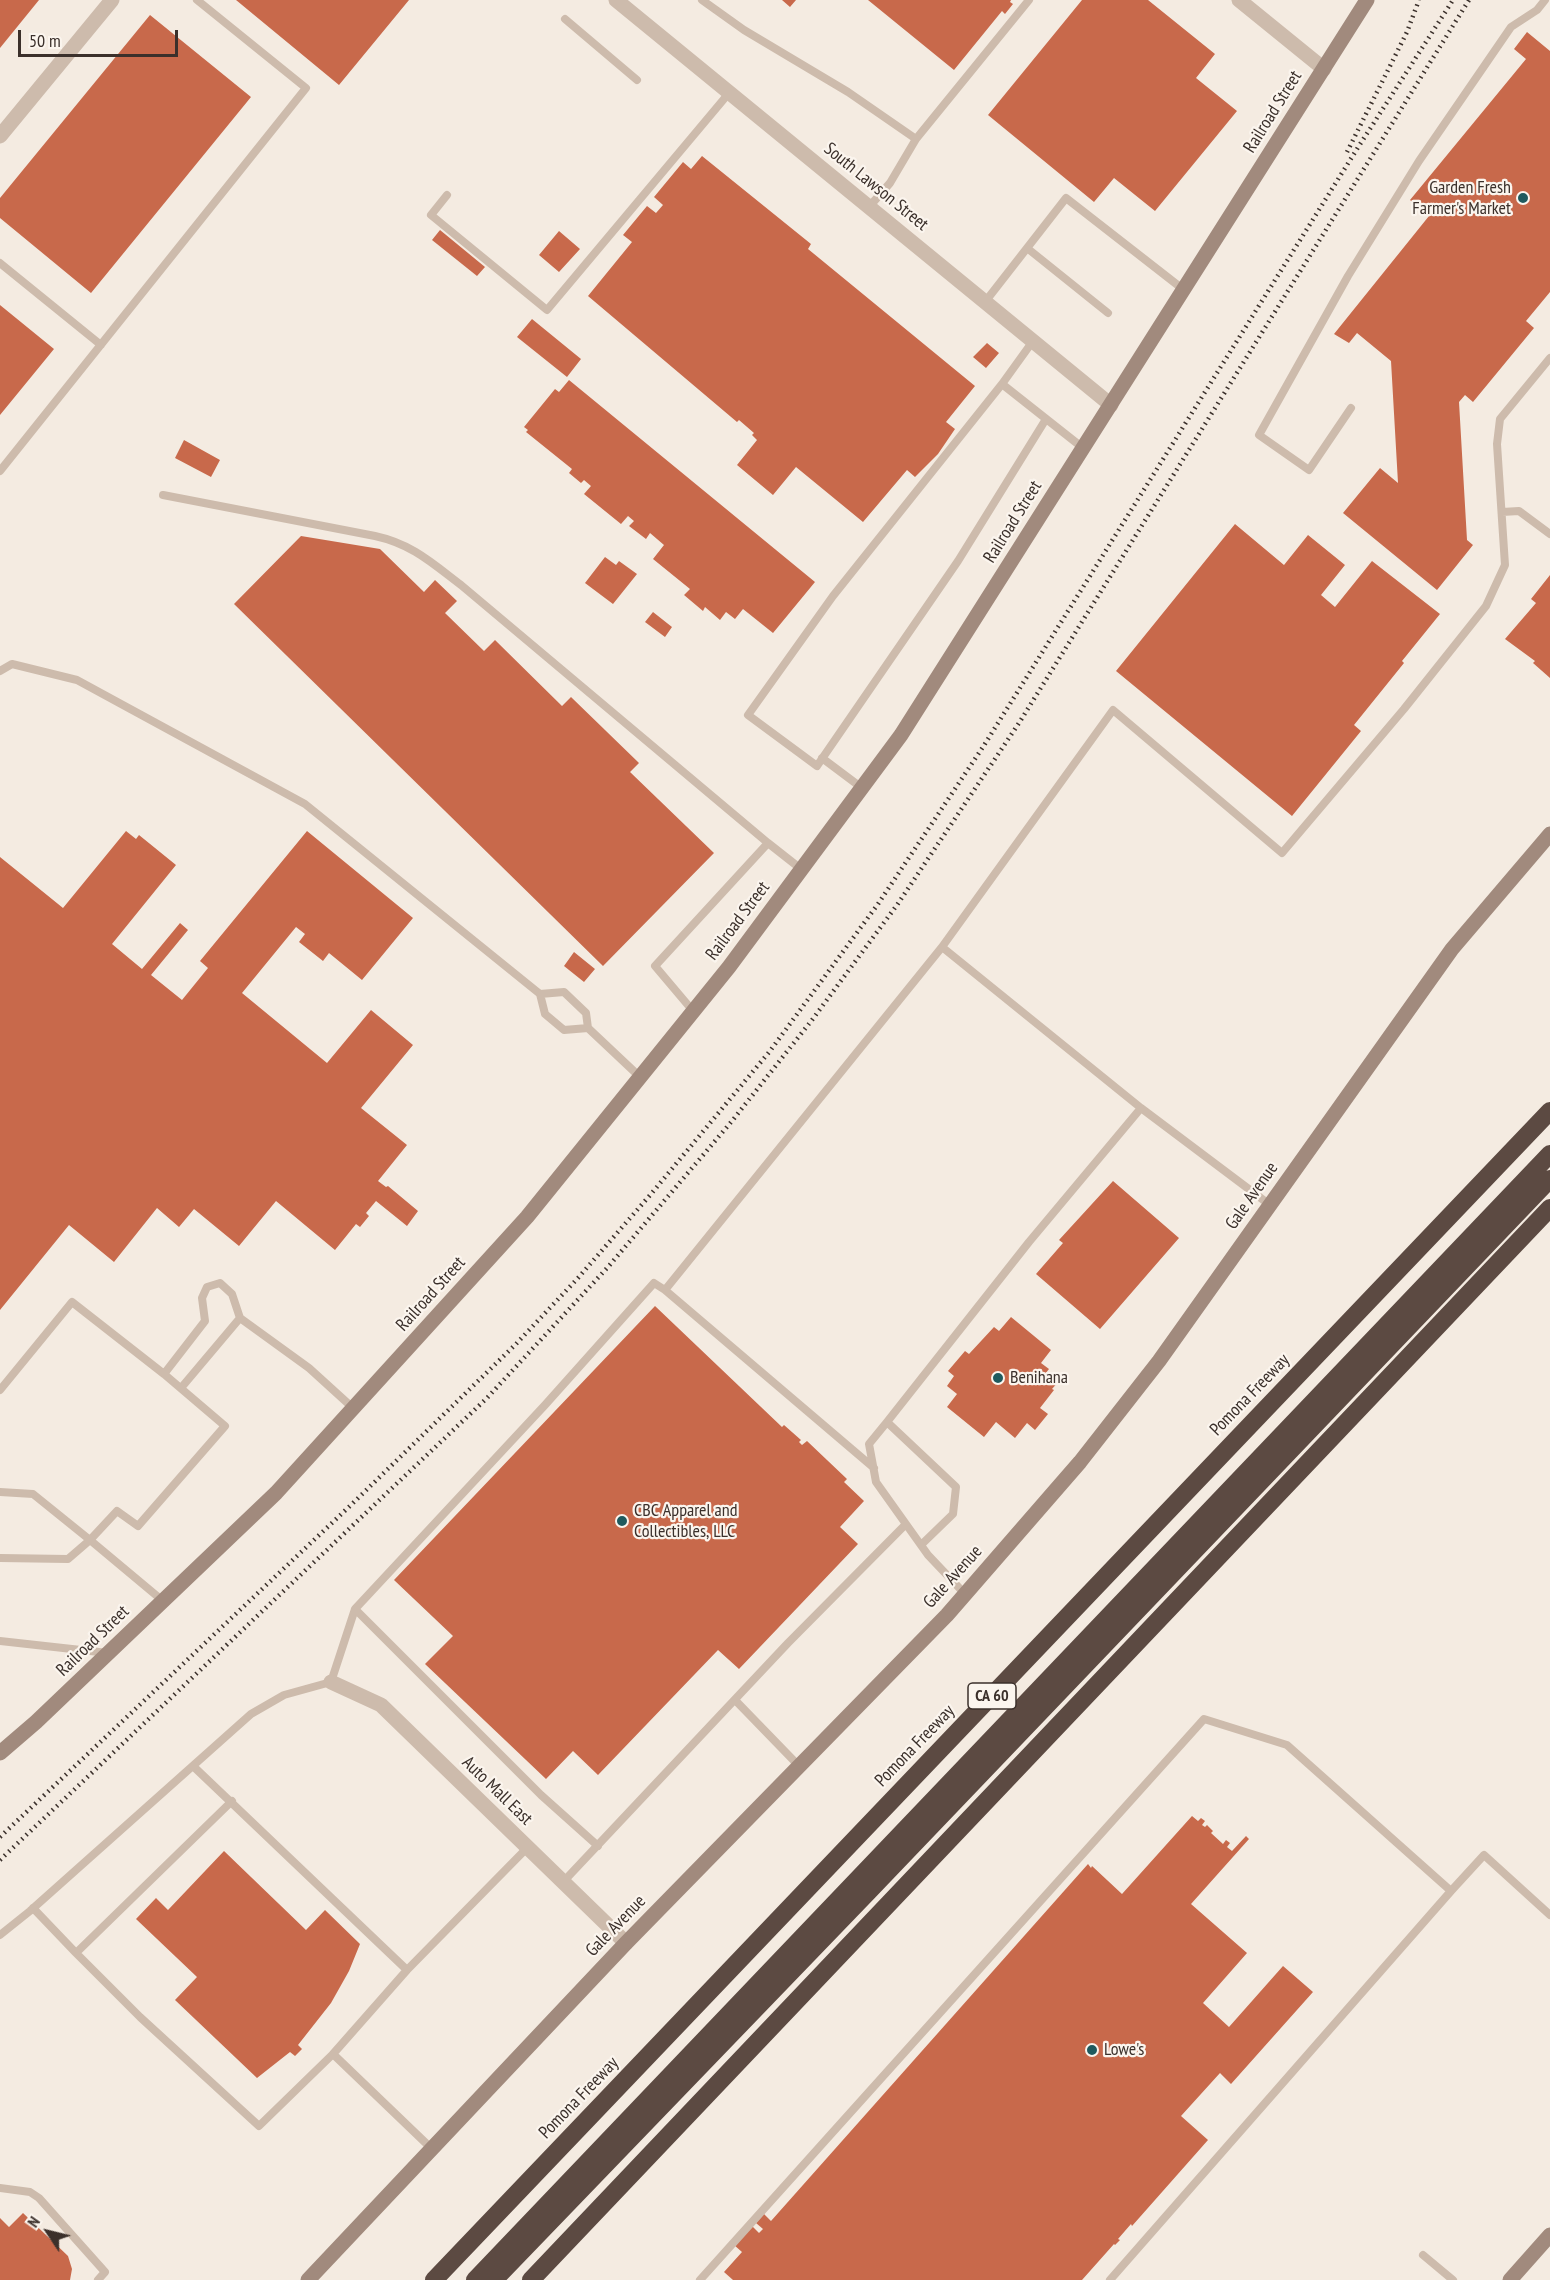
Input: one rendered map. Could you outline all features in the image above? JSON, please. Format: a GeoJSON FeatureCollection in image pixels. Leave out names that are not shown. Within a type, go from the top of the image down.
{"type":"FeatureCollection","features":[{"type":"Feature","properties":{"kind":"highway","name":"Pomona Freeway"},"geometry":{"type":"LineString","coordinates":[[434,2280],[1550,1111]]}},
{"type":"Feature","properties":{"kind":"highway"},"geometry":{"type":"LineString","coordinates":[[475,2280],[1550,1154]]}},
{"type":"Feature","properties":{"kind":"highway"},"geometry":{"type":"LineString","coordinates":[[494,2280],[1550,1179]]}},
{"type":"Feature","properties":{"kind":"highway"},"geometry":{"type":"LineString","coordinates":[[531,2280],[1550,1208]]}},
{"type":"Feature","properties":{"kind":"street"},"geometry":{"type":"LineString","coordinates":[[0,136],[112,0]]}},
{"type":"Feature","properties":{"kind":"street","name":"South Lawson Street"},"geometry":{"type":"LineString","coordinates":[[616,0],[1110,405]]}},
{"type":"Feature","properties":{"kind":"street"},"geometry":{"type":"LineString","coordinates":[[1239,0],[1324,69]]}},
{"type":"Feature","properties":{"kind":"street","name":"Railroad Street"},"geometry":{"type":"LineString","coordinates":[[0,1753],[36,1722],[276,1493],[527,1218],[693,1011],[901,735],[1366,0]]}},
{"type":"Feature","properties":{"kind":"street","name":"Gale Avenue"},"geometry":{"type":"LineString","coordinates":[[308,2280],[626,1942],[965,1594],[1080,1462],[1159,1361],[1452,949],[1550,834]]}},
{"type":"Feature","properties":{"kind":"street","name":"Auto Mall East"},"geometry":{"type":"LineString","coordinates":[[331,1682],[381,1705],[626,1942]]}},
{"type":"Feature","properties":{"kind":"street"},"geometry":{"type":"LineString","coordinates":[[1510,2280],[1550,2235]]}},
{"type":"Feature","properties":{"kind":"lane"},"geometry":{"type":"LineString","coordinates":[[0,471],[306,88],[197,0]]}},
{"type":"Feature","properties":{"kind":"lane"},"geometry":{"type":"LineString","coordinates":[[702,0],[744,30],[848,92],[916,139]]}},
{"type":"Feature","properties":{"kind":"lane"},"geometry":{"type":"LineString","coordinates":[[869,207],[890,183],[916,139],[1029,0]]}},
{"type":"Feature","properties":{"kind":"lane"},"geometry":{"type":"LineString","coordinates":[[1351,408],[1309,470],[1258,435],[1348,276],[1419,161],[1511,27],[1537,10],[1545,0]]}},
{"type":"Feature","properties":{"kind":"lane"},"geometry":{"type":"LineString","coordinates":[[565,19],[637,80]]}},
{"type":"Feature","properties":{"kind":"lane"},"geometry":{"type":"LineString","coordinates":[[447,195],[431,215],[547,310],[729,93]]}},
{"type":"Feature","properties":{"kind":"lane"},"geometry":{"type":"LineString","coordinates":[[985,302],[1066,198],[1184,290]]}},
{"type":"Feature","properties":{"kind":"lane"},"geometry":{"type":"LineString","coordinates":[[1027,248],[1108,313]]}},
{"type":"Feature","properties":{"kind":"lane"},"geometry":{"type":"LineString","coordinates":[[0,263],[101,345]]}},
{"type":"Feature","properties":{"kind":"lane"},"geometry":{"type":"LineString","coordinates":[[1033,341],[1002,384],[833,596],[748,715],[817,766],[958,561],[1046,419]]}},
{"type":"Feature","properties":{"kind":"lane"},"geometry":{"type":"LineString","coordinates":[[665,1290],[942,947],[1113,710],[1282,853],[1404,709],[1486,606],[1505,565],[1497,444],[1500,419],[1550,358]]}},
{"type":"Feature","properties":{"kind":"lane"},"geometry":{"type":"LineString","coordinates":[[1002,384],[1083,448]]}},
{"type":"Feature","properties":{"kind":"lane"},"geometry":{"type":"LineString","coordinates":[[163,495],[375,536],[409,546],[461,585],[801,869]]}},
{"type":"Feature","properties":{"kind":"lane"},"geometry":{"type":"LineString","coordinates":[[1502,512],[1519,511],[1550,534]]}},
{"type":"Feature","properties":{"kind":"lane"},"geometry":{"type":"LineString","coordinates":[[0,670],[12,664],[77,680],[305,804],[540,994],[545,1014],[564,1030],[588,1028]]}},
{"type":"Feature","properties":{"kind":"lane"},"geometry":{"type":"LineString","coordinates":[[822,758],[862,788]]}},
{"type":"Feature","properties":{"kind":"lane"},"geometry":{"type":"LineString","coordinates":[[693,1011],[655,966],[768,843]]}},
{"type":"Feature","properties":{"kind":"lane"},"geometry":{"type":"LineString","coordinates":[[942,947],[1141,1108],[1270,1204]]}},
{"type":"Feature","properties":{"kind":"lane"},"geometry":{"type":"LineString","coordinates":[[540,994],[564,992],[586,1013],[588,1028],[640,1077]]}},
{"type":"Feature","properties":{"kind":"lane"},"geometry":{"type":"LineString","coordinates":[[965,1594],[928,1555],[876,1482],[869,1444],[1029,1242],[1141,1108]]}},
{"type":"Feature","properties":{"kind":"lane"},"geometry":{"type":"LineString","coordinates":[[164,1374],[205,1321],[202,1298],[207,1287],[220,1283],[232,1294],[240,1318],[309,1368],[353,1408]]}},
{"type":"Feature","properties":{"kind":"lane"},"geometry":{"type":"LineString","coordinates":[[0,1935],[251,1714],[284,1695],[331,1682],[355,1609],[654,1283],[874,1468]]}},
{"type":"Feature","properties":{"kind":"lane"},"geometry":{"type":"LineString","coordinates":[[0,1390],[72,1302],[164,1374],[225,1426],[138,1526],[117,1511],[90,1540],[68,1559],[0,1558]]}},
{"type":"Feature","properties":{"kind":"lane"},"geometry":{"type":"LineString","coordinates":[[180,1388],[240,1318]]}},
{"type":"Feature","properties":{"kind":"lane"},"geometry":{"type":"LineString","coordinates":[[887,1422],[956,1487],[953,1514],[921,1545]]}},
{"type":"Feature","properties":{"kind":"lane"},"geometry":{"type":"LineString","coordinates":[[0,1492],[33,1494],[164,1601]]}},
{"type":"Feature","properties":{"kind":"lane"},"geometry":{"type":"LineString","coordinates":[[564,1881],[788,1643],[906,1524]]}},
{"type":"Feature","properties":{"kind":"lane"},"geometry":{"type":"LineString","coordinates":[[355,1609],[541,1795],[597,1846]]}},
{"type":"Feature","properties":{"kind":"lane"},"geometry":{"type":"LineString","coordinates":[[0,1641],[108,1653]]}},
{"type":"Feature","properties":{"kind":"lane"},"geometry":{"type":"LineString","coordinates":[[735,1700],[799,1766]]}},
{"type":"Feature","properties":{"kind":"lane"},"geometry":{"type":"LineString","coordinates":[[700,2280],[1204,1719],[1287,1745],[1451,1890]]}},
{"type":"Feature","properties":{"kind":"lane"},"geometry":{"type":"LineString","coordinates":[[193,1766],[407,1970]]}},
{"type":"Feature","properties":{"kind":"lane"},"geometry":{"type":"LineString","coordinates":[[76,1953],[232,1801]]}},
{"type":"Feature","properties":{"kind":"lane"},"geometry":{"type":"LineString","coordinates":[[33,1908],[140,2018],[259,2126],[333,2054],[407,1970],[528,1848]]}},
{"type":"Feature","properties":{"kind":"lane"},"geometry":{"type":"LineString","coordinates":[[1110,2280],[1484,1855],[1550,1915]]}},
{"type":"Feature","properties":{"kind":"lane"},"geometry":{"type":"LineString","coordinates":[[333,2054],[432,2149]]}},
{"type":"Feature","properties":{"kind":"lane"},"geometry":{"type":"LineString","coordinates":[[0,2188],[30,2192],[39,2198],[105,2272],[98,2280]]}},
{"type":"Feature","properties":{"kind":"lane"},"geometry":{"type":"LineString","coordinates":[[1423,2255],[1453,2280]]}},
{"type":"Feature","properties":{"kind":"building"},"geometry":{"type":"Polygon","coordinates":[[[0,0],[39,0],[0,48],[0,0]]]}},
{"type":"Feature","properties":{"kind":"building"},"geometry":{"type":"Polygon","coordinates":[[[236,0],[409,0],[339,85],[236,0]]]}},
{"type":"Feature","properties":{"kind":"building"},"geometry":{"type":"Polygon","coordinates":[[[782,0],[796,0],[790,7],[782,0]]]}},
{"type":"Feature","properties":{"kind":"building"},"geometry":{"type":"Polygon","coordinates":[[[868,0],[1011,0],[1013,4],[1005,14],[1002,11],[954,70],[868,0]]]}},
{"type":"Feature","properties":{"kind":"building"},"geometry":{"type":"Polygon","coordinates":[[[1082,0],[1148,0],[1215,54],[1196,78],[1237,111],[1155,211],[1114,178],[1094,202],[988,115],[1082,0]]]}},
{"type":"Feature","properties":{"kind":"building"},"geometry":{"type":"Polygon","coordinates":[[[150,15],[251,97],[91,293],[0,218],[0,198],[150,15]]]}},
{"type":"Feature","properties":{"kind":"building"},"geometry":{"type":"Polygon","coordinates":[[[1527,32],[1550,51],[1550,292],[1526,321],[1534,328],[1473,402],[1465,395],[1459,402],[1467,540],[1473,545],[1437,590],[1343,513],[1380,468],[1398,483],[1391,361],[1357,333],[1349,343],[1334,334],[1429,216],[1410,200],[1526,59],[1514,49],[1527,32]]]}},
{"type":"Feature","properties":{"kind":"building"},"geometry":{"type":"Polygon","coordinates":[[[702,156],[811,244],[808,249],[975,386],[946,422],[955,429],[938,454],[915,477],[907,470],[863,522],[796,467],[773,495],[737,465],[757,440],[752,435],[754,433],[739,420],[737,422],[588,296],[632,242],[623,235],[647,206],[656,213],[663,205],[654,197],[683,162],[691,169],[702,156]]]}},
{"type":"Feature","properties":{"kind":"building"},"geometry":{"type":"Polygon","coordinates":[[[440,230],[485,267],[477,276],[432,240],[440,230]]]}},
{"type":"Feature","properties":{"kind":"building"},"geometry":{"type":"Polygon","coordinates":[[[559,231],[580,249],[559,272],[539,255],[559,231]]]}},
{"type":"Feature","properties":{"kind":"building"},"geometry":{"type":"Polygon","coordinates":[[[0,305],[54,349],[0,415],[0,305]]]}},
{"type":"Feature","properties":{"kind":"building"},"geometry":{"type":"Polygon","coordinates":[[[532,319],[581,359],[567,377],[517,337],[532,319]]]}},
{"type":"Feature","properties":{"kind":"building"},"geometry":{"type":"Polygon","coordinates":[[[987,343],[999,353],[986,368],[973,357],[987,343]]]}},
{"type":"Feature","properties":{"kind":"building"},"geometry":{"type":"Polygon","coordinates":[[[569,380],[815,582],[773,633],[743,609],[735,619],[726,612],[720,620],[705,607],[703,611],[684,595],[690,589],[653,559],[664,545],[650,533],[646,539],[629,526],[634,521],[628,516],[621,524],[584,494],[591,486],[584,480],[581,483],[569,473],[572,469],[526,432],[528,430],[524,427],[555,389],[559,392],[569,380]]]}},
{"type":"Feature","properties":{"kind":"building"},"geometry":{"type":"Polygon","coordinates":[[[184,440],[220,460],[211,477],[175,458],[184,440]]]}},
{"type":"Feature","properties":{"kind":"building"},"geometry":{"type":"Polygon","coordinates":[[[1235,524],[1284,565],[1308,535],[1345,565],[1321,595],[1335,607],[1372,561],[1440,614],[1354,725],[1361,731],[1292,816],[1116,671],[1235,524]]]}},
{"type":"Feature","properties":{"kind":"building"},"geometry":{"type":"Polygon","coordinates":[[[301,536],[380,549],[424,592],[435,580],[457,601],[445,613],[484,651],[495,640],[562,706],[571,697],[639,763],[630,772],[714,853],[603,966],[234,604],[301,536]]]}},
{"type":"Feature","properties":{"kind":"building"},"geometry":{"type":"Polygon","coordinates":[[[605,557],[616,565],[619,561],[637,574],[613,604],[585,583],[605,557]]]}},
{"type":"Feature","properties":{"kind":"building"},"geometry":{"type":"Polygon","coordinates":[[[1550,575],[1550,678],[1533,663],[1535,661],[1505,639],[1536,603],[1531,599],[1550,575]]]}},
{"type":"Feature","properties":{"kind":"building"},"geometry":{"type":"Polygon","coordinates":[[[653,612],[672,627],[665,637],[645,622],[653,612]]]}},
{"type":"Feature","properties":{"kind":"building"},"geometry":{"type":"Polygon","coordinates":[[[126,831],[136,839],[139,835],[176,865],[112,944],[142,969],[180,923],[188,930],[151,975],[182,1000],[208,968],[200,961],[307,831],[413,918],[362,980],[329,953],[323,961],[299,942],[305,934],[296,927],[242,993],[327,1063],[371,1010],[413,1045],[361,1108],[407,1145],[378,1181],[388,1186],[418,1211],[407,1226],[376,1201],[366,1213],[369,1216],[360,1227],[356,1224],[335,1250],[276,1201],[239,1246],[194,1209],[179,1227],[157,1208],[114,1262],[69,1225],[0,1310],[0,857],[63,908],[126,831]]]}},
{"type":"Feature","properties":{"kind":"building"},"geometry":{"type":"Polygon","coordinates":[[[574,952],[595,969],[584,982],[564,966],[574,952]]]}},
{"type":"Feature","properties":{"kind":"building"},"geometry":{"type":"Polygon","coordinates":[[[1113,1181],[1179,1238],[1100,1329],[1036,1274],[1063,1243],[1059,1240],[1113,1181]]]}},
{"type":"Feature","properties":{"kind":"building"},"geometry":{"type":"Polygon","coordinates":[[[655,1306],[782,1427],[784,1425],[801,1440],[799,1442],[802,1445],[807,1441],[847,1479],[844,1482],[864,1501],[840,1527],[858,1544],[739,1669],[718,1650],[598,1775],[573,1751],[546,1779],[425,1664],[453,1636],[394,1580],[655,1306]]]}},
{"type":"Feature","properties":{"kind":"building","name":"Benihana"},"geometry":{"type":"Polygon","coordinates":[[[1011,1317],[1051,1350],[1041,1363],[1049,1369],[1041,1379],[1046,1383],[1052,1376],[1059,1381],[1040,1408],[1048,1414],[1035,1430],[1027,1423],[1015,1438],[996,1422],[984,1437],[947,1407],[957,1394],[947,1386],[954,1376],[948,1371],[965,1351],[969,1354],[994,1327],[999,1331],[1011,1317]]]}},
{"type":"Feature","properties":{"kind":"building","name":"Lowe's"},"geometry":{"type":"Polygon","coordinates":[[[1192,1816],[1198,1821],[1201,1818],[1205,1821],[1202,1825],[1205,1827],[1207,1825],[1213,1831],[1211,1833],[1223,1844],[1226,1840],[1230,1843],[1227,1847],[1232,1851],[1246,1836],[1249,1839],[1191,1904],[1247,1953],[1203,2003],[1229,2027],[1283,1966],[1313,1992],[1231,2084],[1220,2073],[1181,2116],[1208,2140],[1082,2280],[733,2280],[724,2272],[742,2252],[734,2245],[751,2225],[759,2233],[763,2229],[756,2223],[764,2214],[771,2221],[1088,1864],[1122,1894],[1192,1816]]]}},
{"type":"Feature","properties":{"kind":"building"},"geometry":{"type":"Polygon","coordinates":[[[224,1851],[306,1930],[325,1910],[360,1944],[349,1971],[331,2003],[298,2045],[302,2049],[295,2056],[290,2052],[257,2078],[175,2000],[197,1977],[136,1919],[156,1898],[168,1910],[224,1851]]]}},
{"type":"Feature","properties":{"kind":"building"},"geometry":{"type":"Polygon","coordinates":[[[23,2213],[68,2256],[72,2269],[70,2280],[0,2280],[0,2218],[9,2227],[23,2213]]]}},
{"type":"Feature","properties":{"kind":"railway"},"geometry":{"type":"LineString","coordinates":[[1347,152],[1407,32],[1419,0]]}},
{"type":"Feature","properties":{"kind":"railway"},"geometry":{"type":"LineString","coordinates":[[0,1837],[352,1504],[516,1344],[578,1278],[651,1194],[770,1051],[878,904],[983,747],[1357,149],[1453,0]]}},
{"type":"Feature","properties":{"kind":"railway"},"geometry":{"type":"LineString","coordinates":[[0,1860],[487,1398],[608,1267],[732,1121],[812,1020],[897,905],[1019,723],[1469,0]]}},
{"type":"Feature","properties":{"kind":"place","name":"Garden Fresh Farmer's Market"},"geometry":{"type":"Point","coordinates":[1523,198]}},
{"type":"Feature","properties":{"kind":"place","name":"Benihana"},"geometry":{"type":"Point","coordinates":[998,1378]}},
{"type":"Feature","properties":{"kind":"place","name":"CBC Apparel and Collectibles, LLC"},"geometry":{"type":"Point","coordinates":[622,1521]}},
{"type":"Feature","properties":{"kind":"place","name":"Lowe's"},"geometry":{"type":"Point","coordinates":[1092,2050]}}]}
